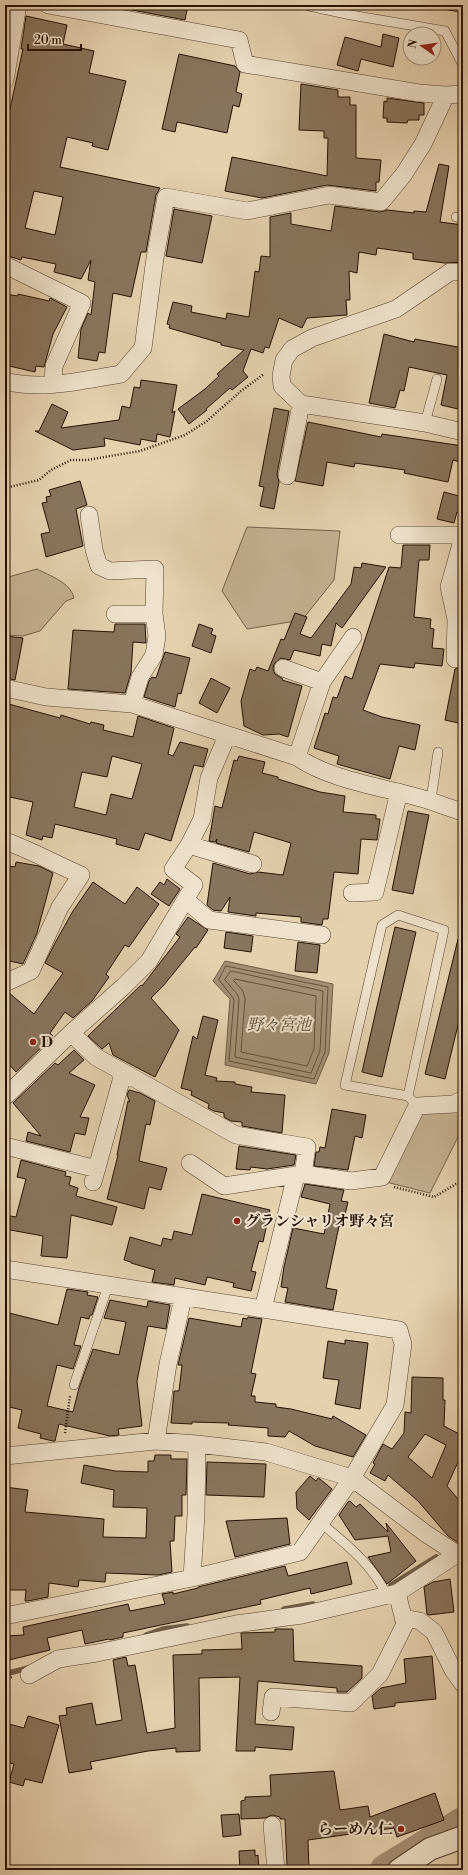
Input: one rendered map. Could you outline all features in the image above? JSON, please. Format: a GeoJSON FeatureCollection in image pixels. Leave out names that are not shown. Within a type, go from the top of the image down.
{"type":"FeatureCollection","features":[{"type":"Feature","properties":{"kind":"street"},"geometry":{"type":"LineString","coordinates":[[5,80],[18,5]]}},
{"type":"Feature","properties":{"kind":"street"},"geometry":{"type":"LineString","coordinates":[[48,5],[239,40],[245,64],[419,93],[446,95],[463,94]]}},
{"type":"Feature","properties":{"kind":"street"},"geometry":{"type":"LineString","coordinates":[[5,381],[20,385],[53,385],[121,374],[143,348],[155,258],[166,197],[247,211],[329,195],[381,202],[404,174],[419,150],[446,95]]}},
{"type":"Feature","properties":{"kind":"street"},"geometry":{"type":"LineString","coordinates":[[5,265],[82,303],[54,366],[53,385]]}},
{"type":"Feature","properties":{"kind":"street"},"geometry":{"type":"LineString","coordinates":[[463,272],[450,272],[396,309],[312,338],[292,349],[284,360],[281,376],[282,386],[301,404],[425,423],[463,432]]}},
{"type":"Feature","properties":{"kind":"street"},"geometry":{"type":"LineString","coordinates":[[287,476],[301,404]]}},
{"type":"Feature","properties":{"kind":"street"},"geometry":{"type":"LineString","coordinates":[[89,515],[94,550],[99,566],[110,571],[155,570],[154,614],[157,636],[154,656],[140,677],[132,704]]}},
{"type":"Feature","properties":{"kind":"street"},"geometry":{"type":"LineString","coordinates":[[398,535],[463,536],[449,587],[456,619],[455,659]]}},
{"type":"Feature","properties":{"kind":"street"},"geometry":{"type":"LineString","coordinates":[[115,614],[154,614]]}},
{"type":"Feature","properties":{"kind":"street"},"geometry":{"type":"LineString","coordinates":[[297,757],[322,682],[352,637]]}},
{"type":"Feature","properties":{"kind":"street"},"geometry":{"type":"LineString","coordinates":[[283,668],[322,682]]}},
{"type":"Feature","properties":{"kind":"street"},"geometry":{"type":"LineString","coordinates":[[5,688],[46,697],[132,704],[227,736],[297,757],[310,766],[367,784],[431,800],[463,812]]}},
{"type":"Feature","properties":{"kind":"street"},"geometry":{"type":"LineString","coordinates":[[7,1095],[149,961],[194,885],[173,869],[189,845],[202,819],[209,778],[227,736]]}},
{"type":"Feature","properties":{"kind":"street"},"geometry":{"type":"LineString","coordinates":[[352,893],[375,892],[399,792]]}},
{"type":"Feature","properties":{"kind":"street"},"geometry":{"type":"LineString","coordinates":[[5,841],[30,849],[48,860],[81,875],[60,907],[32,970],[5,983]]}},
{"type":"Feature","properties":{"kind":"street"},"geometry":{"type":"LineString","coordinates":[[189,845],[253,864]]}},
{"type":"Feature","properties":{"kind":"street"},"geometry":{"type":"LineString","coordinates":[[186,900],[209,920],[322,935]]}},
{"type":"Feature","properties":{"kind":"street"},"geometry":{"type":"LineString","coordinates":[[72,1033],[96,1057],[236,1135],[307,1146],[263,1309]]}},
{"type":"Feature","properties":{"kind":"street"},"geometry":{"type":"LineString","coordinates":[[5,1146],[95,1176],[121,1082],[121,1071]]}},
{"type":"Feature","properties":{"kind":"street"},"geometry":{"type":"LineString","coordinates":[[190,1163],[224,1186],[300,1174],[351,1181],[382,1177],[412,1101],[454,1104],[463,1099]]}},
{"type":"Feature","properties":{"kind":"street"},"geometry":{"type":"LineString","coordinates":[[5,1269],[183,1298],[399,1330],[403,1344],[395,1405],[352,1478],[300,1552],[192,1578],[5,1616]]}},
{"type":"Feature","properties":{"kind":"street"},"geometry":{"type":"LineString","coordinates":[[156,1441],[168,1364],[183,1298]]}},
{"type":"Feature","properties":{"kind":"street"},"geometry":{"type":"LineString","coordinates":[[5,1456],[156,1441],[266,1452],[352,1478],[425,1533],[460,1554],[392,1594],[302,1615],[236,1624],[97,1652],[58,1658],[29,1675]]}},
{"type":"Feature","properties":{"kind":"street"},"geometry":{"type":"LineString","coordinates":[[192,1578],[196,1515],[197,1444]]}},
{"type":"Feature","properties":{"kind":"street"},"geometry":{"type":"LineString","coordinates":[[271,1712],[273,1697],[351,1703],[380,1674],[405,1624],[392,1594]]}},
{"type":"Feature","properties":{"kind":"street"},"geometry":{"type":"LineString","coordinates":[[403,1618],[420,1621],[434,1632],[453,1670],[463,1684]]}},
{"type":"Feature","properties":{"kind":"street"},"geometry":{"type":"LineString","coordinates":[[272,1825],[276,1870]]}},
{"type":"Feature","properties":{"kind":"street"},"geometry":{"type":"LineString","coordinates":[[400,1870],[430,1849],[463,1837]]}},
{"type":"Feature","properties":{"kind":"lane"},"geometry":{"type":"LineString","coordinates":[[309,6],[351,15],[445,31],[463,65]]}},
{"type":"Feature","properties":{"kind":"lane"},"geometry":{"type":"LineString","coordinates":[[425,423],[437,379]]}},
{"type":"Feature","properties":{"kind":"lane"},"geometry":{"type":"LineString","coordinates":[[431,800],[438,752]]}},
{"type":"Feature","properties":{"kind":"lane"},"geometry":{"type":"LineString","coordinates":[[398,915],[444,930],[412,1101],[345,1085],[382,925],[398,915]]}},
{"type":"Feature","properties":{"kind":"lane"},"geometry":{"type":"LineString","coordinates":[[74,1385],[108,1286]]}},
{"type":"Feature","properties":{"kind":"lane"},"geometry":{"type":"LineString","coordinates":[[321,1523],[353,1549],[382,1585],[392,1594]]}},
{"type":"Feature","properties":{"kind":"path"},"geometry":{"type":"LineString","coordinates":[[5,488],[39,480],[51,470],[71,460],[87,460],[140,451],[185,434],[207,421],[241,391],[284,360]]}},
{"type":"Feature","properties":{"kind":"path"},"geometry":{"type":"LineString","coordinates":[[382,1177],[384,1184],[434,1197],[456,1184],[463,1183]]}},
{"type":"Feature","properties":{"kind":"path"},"geometry":{"type":"LineString","coordinates":[[63,1450],[70,1391],[74,1385]]}},
{"type":"Feature","properties":{"kind":"shaded area"},"geometry":{"type":"Polygon","coordinates":[[[247,527],[340,531],[334,580],[302,620],[247,629],[222,591],[247,527]]]}},
{"type":"Feature","properties":{"kind":"shaded area"},"geometry":{"type":"Polygon","coordinates":[[[37,569],[64,584],[72,592],[74,598],[66,601],[40,631],[23,636],[5,635],[5,578],[37,569]]]}},
{"type":"Feature","properties":{"kind":"shaded area"},"geometry":{"type":"Polygon","coordinates":[[[463,1108],[463,1127],[430,1193],[386,1182],[420,1112],[463,1108]]]}},
{"type":"Feature","properties":{"kind":"water","name":"野々宮池"},"geometry":{"type":"Polygon","coordinates":[[[225,961],[333,984],[329,1053],[316,1084],[225,1065],[230,999],[213,981],[225,961]]]}},
{"type":"Feature","properties":{"kind":"building"},"geometry":{"type":"Polygon","coordinates":[[[127,5],[188,5],[185,20],[127,9],[127,5]]]}},
{"type":"Feature","properties":{"kind":"building"},"geometry":{"type":"Polygon","coordinates":[[[26,16],[67,25],[63,44],[94,51],[89,73],[126,81],[108,150],[92,146],[93,143],[67,137],[60,167],[160,188],[156,195],[146,252],[141,252],[131,297],[113,293],[105,353],[99,352],[97,361],[78,358],[81,329],[88,313],[91,315],[95,282],[88,280],[91,260],[81,279],[54,272],[56,264],[22,257],[21,260],[5,255],[5,132],[23,49],[21,49],[26,16]],[[34,191],[25,228],[55,235],[63,197],[34,191]]]}},
{"type":"Feature","properties":{"kind":"building"},"geometry":{"type":"Polygon","coordinates":[[[383,34],[399,38],[393,67],[361,59],[358,71],[337,65],[345,37],[381,47],[383,34]]]}},
{"type":"Feature","properties":{"kind":"building"},"geometry":{"type":"Polygon","coordinates":[[[179,54],[235,66],[240,72],[236,92],[242,94],[239,107],[233,105],[227,133],[177,122],[175,132],[162,129],[179,54]]]}},
{"type":"Feature","properties":{"kind":"building"},"geometry":{"type":"Polygon","coordinates":[[[301,84],[338,90],[338,97],[350,97],[350,105],[356,105],[356,158],[381,160],[379,182],[376,182],[376,191],[327,185],[262,198],[225,191],[232,157],[327,176],[328,138],[324,138],[324,131],[299,130],[301,84]]]}},
{"type":"Feature","properties":{"kind":"building"},"geometry":{"type":"Polygon","coordinates":[[[387,98],[424,103],[424,115],[419,115],[419,120],[408,120],[407,123],[387,122],[387,118],[383,118],[384,101],[387,102],[387,98]]]}},
{"type":"Feature","properties":{"kind":"building"},"geometry":{"type":"Polygon","coordinates":[[[439,164],[449,166],[440,222],[463,225],[463,262],[445,263],[413,259],[413,253],[377,248],[376,255],[359,252],[357,273],[349,271],[350,300],[346,300],[347,315],[307,318],[302,328],[279,318],[269,348],[265,347],[263,353],[251,349],[243,371],[248,377],[232,390],[230,388],[206,409],[207,410],[189,424],[178,409],[205,389],[219,376],[217,374],[244,350],[221,345],[221,343],[169,328],[170,325],[167,324],[173,302],[192,306],[191,312],[226,319],[227,313],[249,317],[255,271],[259,272],[261,256],[270,257],[270,217],[291,213],[291,224],[331,231],[335,206],[380,212],[387,210],[414,213],[414,211],[426,212],[439,164]]]}},
{"type":"Feature","properties":{"kind":"building"},"geometry":{"type":"Polygon","coordinates":[[[174,209],[212,216],[202,263],[166,256],[174,209]]]}},
{"type":"Feature","properties":{"kind":"building"},"geometry":{"type":"Polygon","coordinates":[[[5,294],[18,296],[18,294],[49,301],[50,298],[67,307],[53,334],[44,367],[36,366],[35,372],[5,365],[5,294]]]}},
{"type":"Feature","properties":{"kind":"building"},"geometry":{"type":"Polygon","coordinates":[[[384,334],[414,342],[415,339],[463,348],[463,386],[458,409],[441,405],[447,375],[409,367],[404,391],[400,390],[395,408],[369,403],[384,334]]]}},
{"type":"Feature","properties":{"kind":"building"},"geometry":{"type":"Polygon","coordinates":[[[141,380],[177,385],[172,413],[175,411],[170,437],[157,434],[156,442],[141,439],[140,445],[104,438],[105,446],[73,450],[35,431],[39,431],[52,404],[68,412],[61,428],[119,420],[122,406],[130,408],[134,387],[140,388],[141,380]]]}},
{"type":"Feature","properties":{"kind":"building"},"geometry":{"type":"Polygon","coordinates":[[[274,408],[289,411],[277,474],[279,482],[274,509],[260,506],[264,487],[259,486],[274,408]]]}},
{"type":"Feature","properties":{"kind":"building"},"geometry":{"type":"Polygon","coordinates":[[[308,422],[381,437],[382,434],[463,446],[463,463],[453,460],[448,482],[404,473],[405,470],[355,463],[354,467],[327,462],[323,486],[295,481],[308,422]]]}},
{"type":"Feature","properties":{"kind":"building"},"geometry":{"type":"Polygon","coordinates":[[[80,481],[87,505],[76,509],[83,546],[46,557],[41,534],[50,532],[42,503],[47,502],[46,497],[51,496],[49,490],[80,481]]]}},
{"type":"Feature","properties":{"kind":"building"},"geometry":{"type":"Polygon","coordinates":[[[444,492],[463,497],[460,513],[457,512],[454,523],[437,519],[444,492]]]}},
{"type":"Feature","properties":{"kind":"building"},"geometry":{"type":"Polygon","coordinates":[[[403,545],[430,545],[429,560],[419,560],[414,617],[431,619],[430,628],[434,629],[432,648],[444,649],[442,666],[415,663],[414,668],[380,664],[363,710],[382,717],[420,725],[415,750],[399,746],[390,779],[337,764],[339,756],[314,748],[325,713],[328,714],[333,697],[337,698],[345,676],[352,679],[389,567],[401,568],[403,545]]]}},
{"type":"Feature","properties":{"kind":"building"},"geometry":{"type":"Polygon","coordinates":[[[362,563],[386,567],[342,628],[336,623],[331,646],[322,644],[320,656],[294,650],[290,660],[281,658],[274,664],[273,669],[275,674],[283,679],[282,680],[302,686],[288,737],[279,734],[263,735],[244,726],[241,701],[250,669],[255,671],[257,667],[268,671],[281,639],[284,640],[295,613],[307,617],[300,634],[311,638],[351,584],[354,567],[361,568],[362,563]]]}},
{"type":"Feature","properties":{"kind":"building"},"geometry":{"type":"Polygon","coordinates":[[[115,624],[145,624],[146,643],[133,642],[131,673],[125,693],[68,689],[73,630],[114,632],[115,624]]]}},
{"type":"Feature","properties":{"kind":"building"},"geometry":{"type":"Polygon","coordinates":[[[199,624],[213,629],[211,634],[216,636],[211,653],[192,646],[199,624]]]}},
{"type":"Feature","properties":{"kind":"building"},"geometry":{"type":"Polygon","coordinates":[[[5,636],[23,638],[15,680],[5,678],[5,636]]]}},
{"type":"Feature","properties":{"kind":"building"},"geometry":{"type":"Polygon","coordinates":[[[165,652],[190,658],[181,694],[178,693],[175,707],[144,697],[149,681],[152,677],[156,678],[165,652]]]}},
{"type":"Feature","properties":{"kind":"building"},"geometry":{"type":"Polygon","coordinates":[[[463,666],[463,724],[445,720],[455,669],[463,666]]]}},
{"type":"Feature","properties":{"kind":"building"},"geometry":{"type":"Polygon","coordinates":[[[211,678],[230,688],[217,713],[199,703],[211,678]]]}},
{"type":"Feature","properties":{"kind":"building"},"geometry":{"type":"Polygon","coordinates":[[[5,703],[60,718],[61,715],[90,724],[91,722],[104,725],[103,730],[133,737],[138,716],[174,728],[168,754],[173,756],[180,742],[208,749],[203,767],[194,765],[171,841],[145,833],[139,850],[116,844],[117,839],[55,824],[52,838],[43,836],[42,840],[26,835],[33,802],[5,796],[5,703]],[[112,756],[107,777],[82,772],[74,807],[106,815],[111,794],[132,799],[142,764],[112,756]]]}},
{"type":"Feature","properties":{"kind":"building"},"geometry":{"type":"Polygon","coordinates":[[[239,756],[265,762],[262,773],[320,792],[345,796],[343,812],[376,815],[376,819],[380,819],[377,840],[361,839],[358,874],[334,872],[328,919],[323,919],[322,925],[301,922],[301,917],[256,913],[256,916],[228,912],[230,897],[221,911],[213,910],[207,905],[213,863],[250,874],[258,872],[283,875],[291,843],[254,832],[249,852],[216,843],[217,839],[215,842],[209,841],[215,806],[222,808],[234,760],[237,761],[239,756]]]}},
{"type":"Feature","properties":{"kind":"building"},"geometry":{"type":"Polygon","coordinates":[[[408,811],[429,815],[413,894],[392,890],[408,811]]]}},
{"type":"Feature","properties":{"kind":"building"},"geometry":{"type":"Polygon","coordinates":[[[16,862],[39,866],[53,873],[37,933],[23,964],[5,960],[5,885],[9,866],[15,867],[16,862]]]}},
{"type":"Feature","properties":{"kind":"building"},"geometry":{"type":"Polygon","coordinates":[[[167,879],[180,889],[169,906],[151,894],[160,882],[164,885],[167,879]]]}},
{"type":"Feature","properties":{"kind":"building"},"geometry":{"type":"Polygon","coordinates":[[[93,882],[125,904],[137,887],[159,904],[129,947],[125,945],[106,974],[109,977],[92,1001],[73,1018],[65,1012],[50,1033],[53,1036],[16,1072],[5,1060],[5,993],[8,992],[34,1014],[63,973],[45,963],[73,911],[93,882]]]}},
{"type":"Feature","properties":{"kind":"building"},"geometry":{"type":"Polygon","coordinates":[[[188,917],[208,930],[196,948],[195,947],[163,986],[151,998],[179,1030],[155,1077],[113,1055],[109,1043],[102,1049],[88,1036],[141,985],[142,986],[180,937],[176,934],[188,917]]]}},
{"type":"Feature","properties":{"kind":"building"},"geometry":{"type":"Polygon","coordinates":[[[395,927],[416,932],[382,1077],[362,1072],[395,927]]]}},
{"type":"Feature","properties":{"kind":"building"},"geometry":{"type":"Polygon","coordinates":[[[226,932],[253,936],[251,952],[224,948],[226,932]]]}},
{"type":"Feature","properties":{"kind":"building"},"geometry":{"type":"Polygon","coordinates":[[[458,939],[463,939],[463,1004],[445,1079],[425,1074],[458,939]]]}},
{"type":"Feature","properties":{"kind":"building"},"geometry":{"type":"Polygon","coordinates":[[[298,942],[320,945],[317,973],[295,971],[298,942]]]}},
{"type":"Feature","properties":{"kind":"building"},"geometry":{"type":"Polygon","coordinates":[[[203,1016],[218,1020],[205,1075],[217,1078],[216,1081],[235,1082],[235,1084],[252,1087],[251,1092],[285,1095],[282,1133],[242,1126],[242,1122],[231,1121],[224,1117],[224,1113],[208,1108],[209,1104],[191,1095],[192,1091],[181,1088],[193,1036],[197,1039],[203,1016]]]}},
{"type":"Feature","properties":{"kind":"building"},"geometry":{"type":"Polygon","coordinates":[[[74,1050],[84,1060],[69,1073],[95,1085],[80,1117],[89,1118],[85,1135],[75,1133],[70,1152],[26,1141],[28,1132],[41,1136],[13,1103],[55,1063],[58,1065],[74,1050]]]}},
{"type":"Feature","properties":{"kind":"building"},"geometry":{"type":"Polygon","coordinates":[[[129,1090],[140,1093],[155,1101],[150,1125],[146,1124],[139,1161],[167,1168],[161,1190],[149,1187],[144,1209],[107,1199],[118,1155],[128,1101],[130,1102],[127,1095],[129,1090]]]}},
{"type":"Feature","properties":{"kind":"building"},"geometry":{"type":"Polygon","coordinates":[[[332,1109],[366,1115],[362,1138],[355,1136],[348,1170],[314,1166],[316,1152],[319,1152],[320,1147],[325,1148],[332,1109]]]}},
{"type":"Feature","properties":{"kind":"building"},"geometry":{"type":"Polygon","coordinates":[[[239,1146],[296,1155],[294,1165],[267,1169],[251,1167],[250,1170],[236,1169],[239,1146]]]}},
{"type":"Feature","properties":{"kind":"building"},"geometry":{"type":"Polygon","coordinates":[[[21,1160],[66,1172],[65,1176],[71,1177],[69,1185],[78,1188],[76,1196],[117,1207],[112,1225],[71,1215],[67,1258],[41,1256],[43,1236],[5,1229],[5,1215],[16,1217],[26,1179],[17,1177],[21,1160]]]}},
{"type":"Feature","properties":{"kind":"building"},"geometry":{"type":"Polygon","coordinates":[[[305,1184],[344,1190],[341,1201],[348,1202],[342,1227],[339,1226],[326,1288],[337,1290],[333,1310],[285,1302],[288,1288],[281,1287],[293,1228],[324,1234],[330,1204],[301,1197],[305,1184]]]}},
{"type":"Feature","properties":{"kind":"building"},"geometry":{"type":"Polygon","coordinates":[[[202,1194],[270,1210],[263,1242],[259,1241],[251,1271],[256,1272],[251,1291],[233,1287],[234,1283],[207,1277],[205,1285],[175,1278],[174,1285],[152,1282],[155,1270],[124,1260],[130,1237],[161,1246],[163,1238],[172,1240],[174,1231],[192,1235],[202,1194]]]}},
{"type":"Feature","properties":{"kind":"building"},"geometry":{"type":"Polygon","coordinates":[[[67,1289],[88,1292],[87,1295],[98,1297],[92,1315],[90,1315],[89,1319],[81,1317],[74,1345],[81,1346],[73,1369],[57,1365],[47,1406],[73,1412],[79,1388],[93,1349],[119,1355],[126,1322],[104,1318],[110,1300],[147,1307],[148,1301],[170,1305],[166,1329],[148,1326],[137,1381],[142,1426],[118,1429],[119,1435],[110,1436],[59,1424],[55,1441],[53,1441],[40,1438],[41,1434],[18,1428],[22,1410],[5,1406],[5,1312],[58,1325],[67,1289]]]}},
{"type":"Feature","properties":{"kind":"building"},"geometry":{"type":"Polygon","coordinates":[[[248,1317],[262,1319],[251,1373],[256,1374],[251,1396],[255,1396],[255,1402],[276,1404],[276,1407],[332,1419],[333,1416],[366,1435],[353,1457],[315,1446],[289,1431],[285,1437],[268,1436],[268,1428],[228,1425],[229,1423],[171,1423],[174,1391],[179,1391],[182,1365],[178,1365],[189,1318],[241,1327],[243,1318],[247,1319],[248,1317]]]}},
{"type":"Feature","properties":{"kind":"building"},"geometry":{"type":"Polygon","coordinates":[[[345,1340],[368,1343],[360,1409],[335,1404],[339,1380],[323,1378],[328,1341],[345,1344],[345,1340]]]}},
{"type":"Feature","properties":{"kind":"building"},"geometry":{"type":"Polygon","coordinates":[[[412,1377],[443,1378],[443,1400],[445,1400],[444,1426],[463,1436],[463,1462],[459,1460],[447,1486],[463,1505],[463,1544],[460,1544],[448,1536],[418,1501],[388,1475],[385,1481],[370,1473],[375,1464],[373,1463],[383,1444],[392,1449],[404,1433],[405,1412],[411,1413],[412,1377]],[[425,1434],[408,1457],[432,1478],[446,1445],[425,1434]]]}},
{"type":"Feature","properties":{"kind":"building"},"geometry":{"type":"Polygon","coordinates":[[[155,1455],[171,1455],[171,1459],[187,1459],[186,1495],[182,1495],[182,1516],[175,1516],[174,1541],[170,1541],[172,1572],[158,1575],[106,1573],[105,1582],[79,1580],[78,1587],[49,1583],[48,1597],[28,1601],[25,1601],[26,1590],[5,1590],[5,1487],[28,1490],[25,1512],[104,1519],[103,1537],[146,1538],[147,1508],[113,1507],[114,1490],[81,1483],[84,1465],[115,1471],[148,1472],[148,1461],[154,1461],[155,1455]]]}},
{"type":"Feature","properties":{"kind":"building"},"geometry":{"type":"Polygon","coordinates":[[[207,1462],[266,1464],[264,1497],[206,1495],[207,1462]]]}},
{"type":"Feature","properties":{"kind":"building"},"geometry":{"type":"Polygon","coordinates":[[[310,1476],[316,1481],[318,1478],[320,1479],[332,1489],[309,1520],[297,1509],[296,1492],[310,1476]]]}},
{"type":"Feature","properties":{"kind":"building"},"geometry":{"type":"Polygon","coordinates":[[[350,1501],[356,1507],[360,1504],[388,1532],[386,1523],[416,1561],[387,1584],[368,1557],[391,1552],[388,1536],[355,1540],[339,1515],[350,1501]]]}},
{"type":"Feature","properties":{"kind":"building"},"geometry":{"type":"Polygon","coordinates":[[[287,1518],[290,1544],[235,1557],[226,1521],[287,1518]]]}},
{"type":"Feature","properties":{"kind":"building"},"geometry":{"type":"Polygon","coordinates":[[[347,1562],[352,1584],[311,1594],[310,1588],[260,1600],[261,1604],[123,1633],[123,1637],[110,1640],[85,1644],[82,1630],[47,1638],[50,1650],[5,1661],[5,1636],[24,1635],[23,1627],[128,1604],[130,1611],[165,1604],[162,1594],[173,1592],[173,1594],[285,1566],[288,1576],[347,1562]]]}},
{"type":"Feature","properties":{"kind":"building"},"geometry":{"type":"Polygon","coordinates":[[[450,1579],[454,1612],[427,1614],[424,1587],[433,1582],[450,1579]]]}},
{"type":"Feature","properties":{"kind":"building"},"geometry":{"type":"Polygon","coordinates":[[[275,1629],[293,1629],[294,1661],[362,1666],[362,1678],[347,1692],[337,1692],[337,1688],[258,1681],[255,1724],[294,1727],[292,1750],[255,1747],[255,1751],[236,1751],[240,1677],[199,1678],[200,1751],[176,1752],[176,1748],[148,1751],[90,1762],[92,1769],[69,1773],[59,1716],[67,1715],[66,1708],[92,1703],[96,1725],[122,1720],[113,1660],[126,1657],[128,1666],[135,1665],[147,1733],[175,1728],[173,1655],[202,1654],[202,1650],[242,1649],[241,1633],[275,1632],[275,1629]]]}},
{"type":"Feature","properties":{"kind":"building"},"geometry":{"type":"Polygon","coordinates":[[[432,1656],[436,1699],[395,1703],[395,1706],[374,1709],[372,1696],[381,1688],[406,1683],[404,1659],[432,1656]]]}},
{"type":"Feature","properties":{"kind":"building"},"geometry":{"type":"Polygon","coordinates":[[[28,1716],[59,1725],[42,1783],[25,1779],[23,1786],[9,1782],[14,1764],[5,1762],[5,1723],[24,1728],[28,1716]]]}},
{"type":"Feature","properties":{"kind":"building"},"geometry":{"type":"Polygon","coordinates":[[[334,1771],[340,1810],[368,1806],[370,1817],[435,1793],[444,1820],[397,1837],[394,1828],[308,1840],[309,1870],[290,1870],[290,1867],[287,1867],[285,1819],[280,1819],[280,1817],[272,1815],[265,1818],[241,1819],[241,1801],[245,1800],[245,1797],[271,1796],[270,1775],[334,1771]]]}},
{"type":"Feature","properties":{"kind":"building"},"geometry":{"type":"Polygon","coordinates":[[[239,1814],[241,1835],[223,1837],[221,1815],[239,1814]]]}},
{"type":"Feature","properties":{"kind":"building"},"geometry":{"type":"Polygon","coordinates":[[[255,1850],[255,1856],[258,1855],[259,1870],[240,1870],[239,1851],[255,1850]]]}},
{"type":"Feature","properties":{"kind":"waterway"},"geometry":{"type":"LineString","coordinates":[[391,1585],[436,1557]]}},
{"type":"Feature","properties":{"kind":"waterway"},"geometry":{"type":"LineString","coordinates":[[284,1609],[313,1604]]}},
{"type":"Feature","properties":{"kind":"waterway"},"geometry":{"type":"LineString","coordinates":[[146,1635],[163,1629],[187,1626]]}},
{"type":"Feature","properties":{"kind":"waterway"},"geometry":{"type":"LineString","coordinates":[[5,1674],[28,1668]]}},
{"type":"Feature","properties":{"kind":"waterway"},"geometry":{"type":"LineString","coordinates":[[386,1870],[463,1823]]}},
{"type":"Feature","properties":{"kind":"railway"},"geometry":{"type":"LineString","coordinates":[[434,5],[463,11]]}},
{"type":"Feature","properties":{"kind":"place","name":"D"},"geometry":{"type":"Point","coordinates":[33,1042]}},
{"type":"Feature","properties":{"kind":"place","name":"グランシャリオ野々宮"},"geometry":{"type":"Point","coordinates":[237,1221]}},
{"type":"Feature","properties":{"kind":"place","name":"らーめん仁"},"geometry":{"type":"Point","coordinates":[401,1829]}}]}
